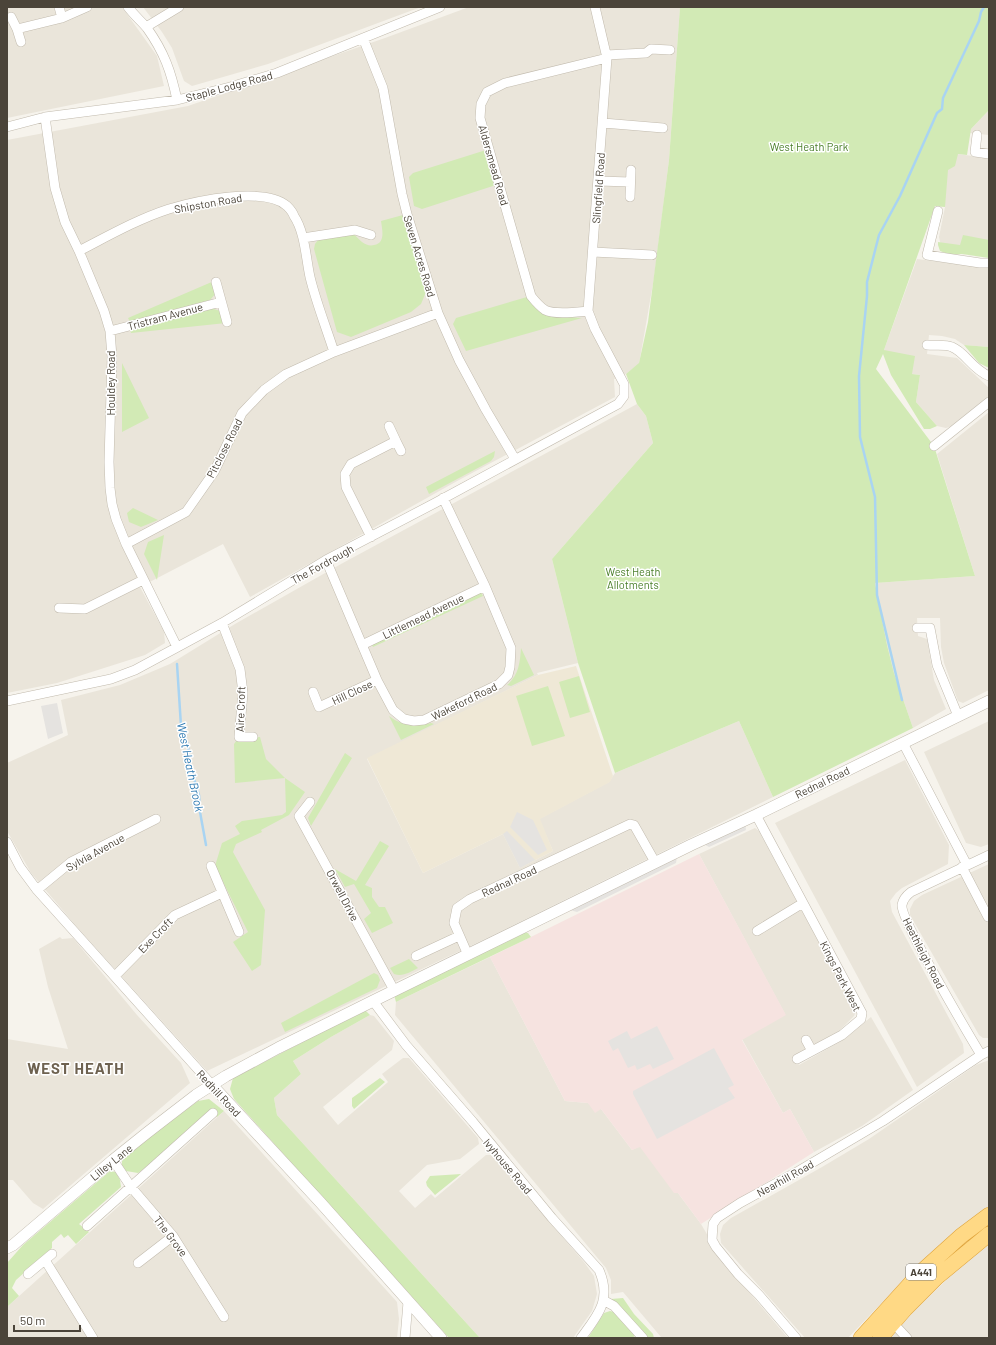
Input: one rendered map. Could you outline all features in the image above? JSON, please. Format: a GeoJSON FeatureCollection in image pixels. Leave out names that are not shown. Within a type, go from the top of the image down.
{"type":"FeatureCollection","features":[{"type":"Feature","properties":{"kind":"highway","name":"A441"},"geometry":{"type":"LineString","coordinates":[[861,1338],[920,1273],[962,1236],[989,1215]]}},
{"type":"Feature","properties":{"kind":"highway"},"geometry":{"type":"LineString","coordinates":[[880,1338],[937,1277],[989,1234]]}},
{"type":"Feature","properties":{"kind":"street"},"geometry":{"type":"LineString","coordinates":[[59,7],[62,18]]}},
{"type":"Feature","properties":{"kind":"street"},"geometry":{"type":"LineString","coordinates":[[17,29],[62,18],[87,7]]}},
{"type":"Feature","properties":{"kind":"street"},"geometry":{"type":"LineString","coordinates":[[128,7],[146,27],[160,48],[171,73],[177,100]]}},
{"type":"Feature","properties":{"kind":"street"},"geometry":{"type":"LineString","coordinates":[[146,27],[179,7]]}},
{"type":"Feature","properties":{"kind":"street","name":"Staple Lodge Road"},"geometry":{"type":"LineString","coordinates":[[7,127],[45,117],[177,100],[230,87],[277,73],[363,38],[415,11],[440,7]]}},
{"type":"Feature","properties":{"kind":"street","name":"Slingfield Road"},"geometry":{"type":"LineString","coordinates":[[595,7],[607,56],[599,180],[588,311],[595,329],[624,384],[624,396]]}},
{"type":"Feature","properties":{"kind":"street"},"geometry":{"type":"LineString","coordinates":[[11,16],[21,42]]}},
{"type":"Feature","properties":{"kind":"street","name":"Seven Acres Road"},"geometry":{"type":"LineString","coordinates":[[363,38],[383,88],[402,194],[438,313],[459,360],[515,459]]}},
{"type":"Feature","properties":{"kind":"street"},"geometry":{"type":"LineString","coordinates":[[607,56],[646,53],[651,50],[670,50]]}},
{"type":"Feature","properties":{"kind":"street","name":"Aldersmead Road"},"geometry":{"type":"LineString","coordinates":[[588,311],[566,313],[546,311],[538,305],[531,296],[480,118],[481,104],[487,92],[505,83],[607,56]]}},
{"type":"Feature","properties":{"kind":"street","name":"Houldey Road"},"geometry":{"type":"LineString","coordinates":[[45,117],[55,188],[65,222],[104,311],[110,331],[112,357],[109,462],[110,488],[116,518],[126,544],[143,580],[177,647]]}},
{"type":"Feature","properties":{"kind":"street"},"geometry":{"type":"LineString","coordinates":[[603,123],[663,128]]}},
{"type":"Feature","properties":{"kind":"street"},"geometry":{"type":"LineString","coordinates":[[977,135],[975,152],[989,154]]}},
{"type":"Feature","properties":{"kind":"street"},"geometry":{"type":"LineString","coordinates":[[630,197],[631,170]]}},
{"type":"Feature","properties":{"kind":"street"},"geometry":{"type":"LineString","coordinates":[[599,180],[630,182]]}},
{"type":"Feature","properties":{"kind":"street","name":"Shipston Road"},"geometry":{"type":"LineString","coordinates":[[79,251],[130,225],[168,210],[196,203],[247,196],[267,198],[287,206],[295,217],[303,238],[310,278],[334,352]]}},
{"type":"Feature","properties":{"kind":"street"},"geometry":{"type":"LineString","coordinates":[[938,211],[927,255],[989,263]]}},
{"type":"Feature","properties":{"kind":"street"},"geometry":{"type":"LineString","coordinates":[[303,238],[355,230],[371,235]]}},
{"type":"Feature","properties":{"kind":"street"},"geometry":{"type":"LineString","coordinates":[[593,252],[652,256]]}},
{"type":"Feature","properties":{"kind":"street"},"geometry":{"type":"LineString","coordinates":[[216,282],[227,322]]}},
{"type":"Feature","properties":{"kind":"street","name":"Tristram Avenue"},"geometry":{"type":"LineString","coordinates":[[110,331],[221,302]]}},
{"type":"Feature","properties":{"kind":"street","name":"Pitclose Road"},"geometry":{"type":"LineString","coordinates":[[126,544],[186,512],[214,472],[242,413],[264,390],[286,374],[334,352],[438,313]]}},
{"type":"Feature","properties":{"kind":"street"},"geometry":{"type":"LineString","coordinates":[[927,345],[952,347],[960,351],[974,368],[989,376]]}},
{"type":"Feature","properties":{"kind":"street","name":"The Fordrough"},"geometry":{"type":"LineString","coordinates":[[7,701],[111,679],[135,670],[222,623],[326,560],[618,404],[624,396]]}},
{"type":"Feature","properties":{"kind":"street"},"geometry":{"type":"LineString","coordinates":[[934,446],[989,402]]}},
{"type":"Feature","properties":{"kind":"street"},"geometry":{"type":"LineString","coordinates":[[389,426],[401,451]]}},
{"type":"Feature","properties":{"kind":"street"},"geometry":{"type":"LineString","coordinates":[[370,537],[346,487],[345,474],[351,464],[396,441]]}},
{"type":"Feature","properties":{"kind":"street","name":"Wakeford Road"},"geometry":{"type":"LineString","coordinates":[[326,560],[377,680],[393,710],[404,719],[414,721],[424,720],[499,684],[508,674],[511,648],[443,498]]}},
{"type":"Feature","properties":{"kind":"street"},"geometry":{"type":"LineString","coordinates":[[59,608],[85,609],[143,580]]}},
{"type":"Feature","properties":{"kind":"street","name":"Littlemead Avenue"},"geometry":{"type":"LineString","coordinates":[[362,645],[484,586]]}},
{"type":"Feature","properties":{"kind":"street","name":"Aire Croft"},"geometry":{"type":"LineString","coordinates":[[222,623],[240,669],[243,693],[239,737],[253,737]]}},
{"type":"Feature","properties":{"kind":"street"},"geometry":{"type":"LineString","coordinates":[[917,628],[930,628],[937,665],[958,716]]}},
{"type":"Feature","properties":{"kind":"street","name":"Hill Close"},"geometry":{"type":"LineString","coordinates":[[313,692],[319,707],[377,680]]}},
{"type":"Feature","properties":{"kind":"street","name":"Rednal Road"},"geometry":{"type":"LineString","coordinates":[[212,1085],[278,1048],[394,990],[989,701]]}},
{"type":"Feature","properties":{"kind":"street"},"geometry":{"type":"LineString","coordinates":[[903,743],[988,917],[989,916]]}},
{"type":"Feature","properties":{"kind":"street","name":"Orwell Drive"},"geometry":{"type":"LineString","coordinates":[[310,802],[299,816],[394,990]]}},
{"type":"Feature","properties":{"kind":"street","name":"Kings Park West"},"geometry":{"type":"LineString","coordinates":[[756,814],[862,1013],[860,1019],[842,1035],[797,1059]]}},
{"type":"Feature","properties":{"kind":"street","name":"Sylvia Avenue"},"geometry":{"type":"LineString","coordinates":[[37,890],[71,862],[156,819]]}},
{"type":"Feature","properties":{"kind":"street","name":"Rednal Road"},"geometry":{"type":"LineString","coordinates":[[468,955],[454,923],[457,908],[466,902],[630,824],[634,825],[655,862]]}},
{"type":"Feature","properties":{"kind":"street","name":"Redhill Road"},"geometry":{"type":"LineString","coordinates":[[7,842],[20,867],[37,890],[212,1085],[320,1202],[441,1338]]}},
{"type":"Feature","properties":{"kind":"street"},"geometry":{"type":"LineString","coordinates":[[964,866],[989,854]]}},
{"type":"Feature","properties":{"kind":"street"},"geometry":{"type":"LineString","coordinates":[[211,866],[239,932]]}},
{"type":"Feature","properties":{"kind":"street","name":"Heathleigh Road"},"geometry":{"type":"LineString","coordinates":[[964,866],[911,892],[904,900],[902,905],[905,917],[940,984],[985,1053]]}},
{"type":"Feature","properties":{"kind":"street","name":"Exe Croft"},"geometry":{"type":"LineString","coordinates":[[115,976],[175,915],[222,893]]}},
{"type":"Feature","properties":{"kind":"street"},"geometry":{"type":"LineString","coordinates":[[757,931],[803,903]]}},
{"type":"Feature","properties":{"kind":"street"},"geometry":{"type":"LineString","coordinates":[[416,956],[459,936]]}},
{"type":"Feature","properties":{"kind":"street","name":"Ivyhouse Road"},"geometry":{"type":"LineString","coordinates":[[373,1001],[406,1045],[473,1122],[552,1218],[599,1270],[603,1279],[605,1290],[603,1300],[600,1311],[581,1338]]}},
{"type":"Feature","properties":{"kind":"street"},"geometry":{"type":"LineString","coordinates":[[806,1040],[812,1051]]}},
{"type":"Feature","properties":{"kind":"street","name":"Nearhill Road"},"geometry":{"type":"LineString","coordinates":[[796,1338],[759,1295],[738,1274],[716,1247],[712,1240],[713,1224],[717,1218],[740,1203],[795,1173],[883,1121],[985,1053]]}},
{"type":"Feature","properties":{"kind":"street","name":"Lilley Lane"},"geometry":{"type":"LineString","coordinates":[[9,1249],[113,1160],[196,1095],[212,1085]]}},
{"type":"Feature","properties":{"kind":"street"},"geometry":{"type":"LineString","coordinates":[[87,1226],[213,1113]]}},
{"type":"Feature","properties":{"kind":"street","name":"The Grove"},"geometry":{"type":"LineString","coordinates":[[113,1160],[131,1187],[173,1236],[224,1317]]}},
{"type":"Feature","properties":{"kind":"street"},"geometry":{"type":"LineString","coordinates":[[138,1264],[173,1236]]}},
{"type":"Feature","properties":{"kind":"street"},"geometry":{"type":"LineString","coordinates":[[28,1274],[52,1254]]}},
{"type":"Feature","properties":{"kind":"street"},"geometry":{"type":"LineString","coordinates":[[45,1260],[93,1338]]}},
{"type":"Feature","properties":{"kind":"street"},"geometry":{"type":"LineString","coordinates":[[603,1300],[614,1306],[643,1338]]}},
{"type":"Feature","properties":{"kind":"street"},"geometry":{"type":"LineString","coordinates":[[405,1338],[408,1302]]}},
{"type":"Feature","properties":{"kind":"street"},"geometry":{"type":"LineString","coordinates":[[893,1323],[908,1338]]}},
{"type":"Feature","properties":{"kind":"shaded area"},"geometry":{"type":"Polygon","coordinates":[[[7,7],[122,7],[157,56],[164,86],[7,118],[7,7]]]}},
{"type":"Feature","properties":{"kind":"shaded area"},"geometry":{"type":"Polygon","coordinates":[[[143,7],[421,7],[268,64],[192,86],[184,81],[172,48],[143,7]]]}},
{"type":"Feature","properties":{"kind":"shaded area"},"geometry":{"type":"Polygon","coordinates":[[[469,7],[680,7],[669,160],[654,278],[639,364],[626,374],[614,379],[615,397],[459,480],[250,597],[223,544],[140,587],[164,632],[165,643],[145,655],[57,683],[7,693],[7,140],[188,106],[385,38],[469,7]]]}},
{"type":"Feature","properties":{"kind":"shaded area"},"geometry":{"type":"Polygon","coordinates":[[[989,110],[989,135],[970,133],[971,129],[989,110]]]}},
{"type":"Feature","properties":{"kind":"shaded area"},"geometry":{"type":"Polygon","coordinates":[[[957,154],[989,158],[989,256],[942,250],[939,237],[945,207],[935,205],[947,170],[957,154]]]}},
{"type":"Feature","properties":{"kind":"shaded area"},"geometry":{"type":"Polygon","coordinates":[[[917,259],[989,268],[989,347],[964,345],[955,339],[929,335],[927,354],[957,358],[989,388],[988,397],[955,425],[946,428],[937,426],[916,402],[920,375],[912,374],[884,350],[917,259]]]}},
{"type":"Feature","properties":{"kind":"shaded area"},"geometry":{"type":"Polygon","coordinates":[[[637,404],[646,416],[653,443],[552,559],[578,663],[537,673],[538,675],[367,759],[423,873],[503,834],[520,868],[553,851],[539,819],[609,782],[615,773],[739,721],[773,797],[481,941],[207,1071],[77,927],[31,873],[7,831],[7,763],[68,735],[61,700],[120,685],[170,664],[235,624],[341,564],[637,404]]]}},
{"type":"Feature","properties":{"kind":"shaded area"},"geometry":{"type":"Polygon","coordinates":[[[989,412],[989,690],[963,703],[958,701],[944,663],[941,647],[940,618],[917,618],[918,636],[927,639],[934,680],[946,709],[913,728],[894,673],[875,583],[975,576],[937,454],[989,412]]]}},
{"type":"Feature","properties":{"kind":"shaded area"},"geometry":{"type":"Polygon","coordinates":[[[576,666],[613,776],[610,782],[540,819],[553,851],[520,868],[503,834],[423,873],[367,758],[538,675],[576,666]]]}},
{"type":"Feature","properties":{"kind":"shaded area"},"geometry":{"type":"Polygon","coordinates":[[[57,703],[63,733],[48,739],[41,706],[57,703]]]}},
{"type":"Feature","properties":{"kind":"shaded area"},"geometry":{"type":"Polygon","coordinates":[[[989,721],[989,844],[981,847],[966,843],[924,752],[989,721]]]}},
{"type":"Feature","properties":{"kind":"shaded area"},"geometry":{"type":"Polygon","coordinates":[[[905,760],[949,845],[948,864],[902,888],[896,893],[890,901],[892,912],[963,1044],[964,1053],[917,1087],[775,823],[905,760]]]}},
{"type":"Feature","properties":{"kind":"shaded area"},"geometry":{"type":"Polygon","coordinates":[[[517,812],[533,820],[547,850],[538,855],[510,827],[517,812]]]}},
{"type":"Feature","properties":{"kind":"shaded area"},"geometry":{"type":"Polygon","coordinates":[[[745,823],[746,830],[709,847],[702,843],[745,823]]]}},
{"type":"Feature","properties":{"kind":"shaded area"},"geometry":{"type":"Polygon","coordinates":[[[755,828],[759,831],[856,1011],[854,1016],[839,1031],[815,1044],[809,1037],[805,1050],[794,1056],[799,1065],[843,1040],[871,1017],[913,1090],[862,1126],[814,1152],[790,1109],[783,1113],[742,1039],[785,1014],[699,854],[755,828]]]}},
{"type":"Feature","properties":{"kind":"shaded area"},"geometry":{"type":"Polygon","coordinates":[[[507,831],[535,860],[520,868],[503,834],[507,831]]]}},
{"type":"Feature","properties":{"kind":"shaded area"},"geometry":{"type":"Polygon","coordinates":[[[699,854],[786,1015],[742,1040],[783,1113],[790,1109],[814,1152],[701,1224],[678,1193],[674,1193],[640,1147],[632,1150],[601,1109],[595,1113],[588,1103],[565,1101],[490,957],[699,854]]]}},
{"type":"Feature","properties":{"kind":"shaded area"},"geometry":{"type":"Polygon","coordinates":[[[677,857],[676,863],[577,912],[570,910],[677,857]]]}},
{"type":"Feature","properties":{"kind":"shaded area"},"geometry":{"type":"Polygon","coordinates":[[[989,864],[989,1038],[983,1038],[979,1035],[910,915],[910,909],[914,901],[922,895],[989,864]]]}},
{"type":"Feature","properties":{"kind":"shaded area"},"geometry":{"type":"Polygon","coordinates":[[[60,937],[62,939],[73,938],[137,1015],[181,1063],[190,1083],[43,1209],[33,1203],[13,1180],[7,1180],[7,1039],[68,1049],[48,987],[39,949],[60,937]]]}},
{"type":"Feature","properties":{"kind":"shaded area"},"geometry":{"type":"Polygon","coordinates":[[[490,957],[565,1101],[588,1103],[601,1109],[632,1150],[640,1146],[701,1224],[708,1236],[709,1245],[788,1338],[660,1338],[661,1337],[623,1292],[611,1294],[611,1280],[606,1268],[395,1015],[396,1002],[490,957]]]}},
{"type":"Feature","properties":{"kind":"shaded area"},"geometry":{"type":"Polygon","coordinates":[[[370,1015],[374,1016],[394,1041],[392,1050],[323,1107],[338,1125],[388,1082],[382,1074],[403,1058],[409,1058],[478,1138],[479,1144],[460,1159],[427,1165],[399,1191],[415,1208],[431,1194],[435,1198],[486,1155],[491,1155],[584,1262],[594,1276],[597,1294],[592,1311],[573,1338],[480,1338],[277,1115],[274,1098],[301,1074],[293,1061],[370,1015]]]}},
{"type":"Feature","properties":{"kind":"shaded area"},"geometry":{"type":"Polygon","coordinates":[[[657,1026],[674,1059],[653,1069],[650,1064],[637,1070],[635,1065],[628,1068],[618,1048],[613,1051],[608,1041],[627,1031],[631,1039],[657,1026]]]}},
{"type":"Feature","properties":{"kind":"shaded area"},"geometry":{"type":"Polygon","coordinates":[[[714,1048],[734,1085],[728,1088],[735,1098],[657,1139],[633,1094],[633,1091],[714,1048]]]}},
{"type":"Feature","properties":{"kind":"shaded area"},"geometry":{"type":"Polygon","coordinates":[[[989,1060],[989,1206],[924,1259],[848,1338],[805,1338],[721,1243],[720,1234],[723,1225],[731,1218],[869,1139],[976,1065],[989,1060]]]}},
{"type":"Feature","properties":{"kind":"shaded area"},"geometry":{"type":"Polygon","coordinates":[[[224,1111],[397,1302],[399,1319],[397,1338],[7,1338],[7,1307],[224,1111]]]}},
{"type":"Feature","properties":{"kind":"shaded area"},"geometry":{"type":"Polygon","coordinates":[[[989,1245],[989,1338],[891,1338],[908,1317],[964,1263],[989,1245]]]}},
{"type":"Feature","properties":{"kind":"green space","name":"West Heath Park"},"geometry":{"type":"Polygon","coordinates":[[[680,7],[989,7],[989,110],[971,129],[967,155],[958,154],[955,166],[948,170],[945,207],[935,206],[884,350],[915,356],[912,374],[920,375],[916,402],[937,426],[930,429],[924,429],[891,375],[883,354],[876,369],[934,446],[975,576],[875,583],[894,673],[913,728],[773,797],[739,721],[615,773],[578,663],[552,559],[653,443],[646,416],[637,404],[626,374],[639,363],[648,322],[669,160],[680,7]]]}},
{"type":"Feature","properties":{"kind":"green space"},"geometry":{"type":"Polygon","coordinates":[[[486,150],[496,185],[422,209],[414,206],[409,177],[413,173],[486,150]]]}},
{"type":"Feature","properties":{"kind":"green space"},"geometry":{"type":"Polygon","coordinates":[[[403,215],[426,292],[421,304],[411,312],[351,337],[337,332],[314,249],[315,244],[318,240],[350,232],[365,244],[378,244],[382,239],[381,221],[403,215]]]}},
{"type":"Feature","properties":{"kind":"green space"},"geometry":{"type":"Polygon","coordinates":[[[963,235],[989,240],[989,258],[962,254],[951,255],[940,251],[938,242],[960,245],[963,235]]]}},
{"type":"Feature","properties":{"kind":"green space"},"geometry":{"type":"Polygon","coordinates":[[[214,281],[216,293],[210,300],[130,322],[128,318],[214,281]]]}},
{"type":"Feature","properties":{"kind":"green space"},"geometry":{"type":"Polygon","coordinates":[[[527,297],[555,316],[582,318],[466,351],[453,324],[456,318],[527,297]]]}},
{"type":"Feature","properties":{"kind":"green space"},"geometry":{"type":"Polygon","coordinates":[[[211,308],[220,311],[226,323],[131,333],[130,329],[211,308]]]}},
{"type":"Feature","properties":{"kind":"green space"},"geometry":{"type":"Polygon","coordinates":[[[964,345],[989,347],[989,368],[979,363],[964,345]]]}},
{"type":"Feature","properties":{"kind":"green space"},"geometry":{"type":"Polygon","coordinates":[[[122,363],[149,418],[122,432],[122,363]]]}},
{"type":"Feature","properties":{"kind":"green space"},"geometry":{"type":"Polygon","coordinates":[[[495,451],[494,457],[491,461],[429,494],[426,487],[495,451]]]}},
{"type":"Feature","properties":{"kind":"green space"},"geometry":{"type":"Polygon","coordinates":[[[133,508],[158,520],[141,527],[129,522],[127,513],[133,508]]]}},
{"type":"Feature","properties":{"kind":"green space"},"geometry":{"type":"Polygon","coordinates":[[[164,535],[157,580],[144,554],[148,542],[164,535]]]}},
{"type":"Feature","properties":{"kind":"green space"},"geometry":{"type":"Polygon","coordinates":[[[480,590],[483,596],[373,647],[371,642],[480,590]]]}},
{"type":"Feature","properties":{"kind":"green space"},"geometry":{"type":"Polygon","coordinates":[[[521,648],[534,675],[511,686],[507,685],[516,673],[521,648]]]}},
{"type":"Feature","properties":{"kind":"green space"},"geometry":{"type":"Polygon","coordinates":[[[579,676],[590,712],[570,718],[559,682],[579,676]]]}},
{"type":"Feature","properties":{"kind":"green space"},"geometry":{"type":"Polygon","coordinates":[[[548,686],[565,736],[532,746],[516,696],[548,686]]]}},
{"type":"Feature","properties":{"kind":"green space"},"geometry":{"type":"Polygon","coordinates":[[[389,716],[399,722],[409,725],[434,724],[401,740],[389,716]]]}},
{"type":"Feature","properties":{"kind":"green space"},"geometry":{"type":"Polygon","coordinates":[[[239,737],[260,737],[266,759],[285,778],[235,783],[234,744],[239,737]]]}},
{"type":"Feature","properties":{"kind":"green space"},"geometry":{"type":"Polygon","coordinates":[[[345,753],[352,758],[311,826],[308,818],[345,753]]]}},
{"type":"Feature","properties":{"kind":"green space"},"geometry":{"type":"Polygon","coordinates":[[[285,778],[305,792],[289,815],[261,830],[262,832],[236,844],[233,852],[265,910],[261,965],[252,971],[233,942],[248,932],[215,866],[222,843],[240,834],[235,826],[242,821],[282,815],[286,812],[285,778]]]}},
{"type":"Feature","properties":{"kind":"green space"},"geometry":{"type":"Polygon","coordinates":[[[380,841],[389,846],[365,885],[372,888],[372,897],[379,907],[385,907],[393,923],[372,933],[364,919],[371,913],[354,884],[345,887],[335,869],[356,881],[380,841]]]}},
{"type":"Feature","properties":{"kind":"green space"},"geometry":{"type":"Polygon","coordinates":[[[524,932],[528,933],[531,937],[396,1002],[394,995],[524,932]]]}},
{"type":"Feature","properties":{"kind":"green space"},"geometry":{"type":"Polygon","coordinates":[[[409,959],[418,968],[403,974],[394,974],[390,968],[409,959]]]}},
{"type":"Feature","properties":{"kind":"green space"},"geometry":{"type":"Polygon","coordinates":[[[374,973],[378,975],[380,980],[377,988],[285,1032],[281,1023],[374,973]]]}},
{"type":"Feature","properties":{"kind":"green space"},"geometry":{"type":"Polygon","coordinates":[[[365,1010],[370,1015],[293,1061],[301,1074],[274,1098],[277,1115],[480,1338],[449,1338],[234,1099],[230,1089],[233,1078],[365,1010]]]}},
{"type":"Feature","properties":{"kind":"green space"},"geometry":{"type":"Polygon","coordinates":[[[380,1078],[385,1082],[354,1109],[352,1106],[352,1098],[380,1078]]]}},
{"type":"Feature","properties":{"kind":"green space"},"geometry":{"type":"Polygon","coordinates":[[[209,1099],[224,1111],[217,1117],[211,1110],[152,1163],[138,1173],[126,1171],[122,1166],[122,1157],[198,1101],[209,1099]]]}},
{"type":"Feature","properties":{"kind":"green space"},"geometry":{"type":"Polygon","coordinates":[[[110,1171],[116,1172],[120,1180],[121,1187],[79,1224],[89,1232],[76,1244],[68,1235],[64,1238],[61,1234],[52,1242],[52,1248],[16,1280],[12,1288],[19,1296],[7,1307],[7,1263],[23,1245],[110,1171]]]}},
{"type":"Feature","properties":{"kind":"green space"},"geometry":{"type":"Polygon","coordinates":[[[461,1174],[435,1195],[427,1186],[426,1182],[430,1176],[461,1174]]]}},
{"type":"Feature","properties":{"kind":"green space"},"geometry":{"type":"Polygon","coordinates":[[[623,1298],[634,1314],[653,1334],[654,1338],[648,1338],[611,1299],[623,1298]]]}},
{"type":"Feature","properties":{"kind":"green space"},"geometry":{"type":"Polygon","coordinates":[[[610,1311],[614,1312],[635,1336],[632,1338],[588,1338],[604,1313],[610,1311]]]}},
{"type":"Feature","properties":{"kind":"waterway"},"geometry":{"type":"LineString","coordinates":[[902,700],[877,595],[875,497],[860,437],[859,376],[867,282],[879,235],[900,196],[937,113],[942,109],[943,98],[984,7]]}},
{"type":"Feature","properties":{"kind":"waterway","name":"West Heath Brook"},"geometry":{"type":"LineString","coordinates":[[177,664],[181,726],[188,745],[190,766],[199,795],[200,812],[206,845]]}},
{"type":"Feature","properties":{"kind":"district","name":"WEST HEATH"},"geometry":{"type":"Point","coordinates":[76,1068]}},
{"type":"Feature","properties":{"kind":"park label","name":"West Heath Allotments"},"geometry":{"type":"Point","coordinates":[633,577]}}]}
